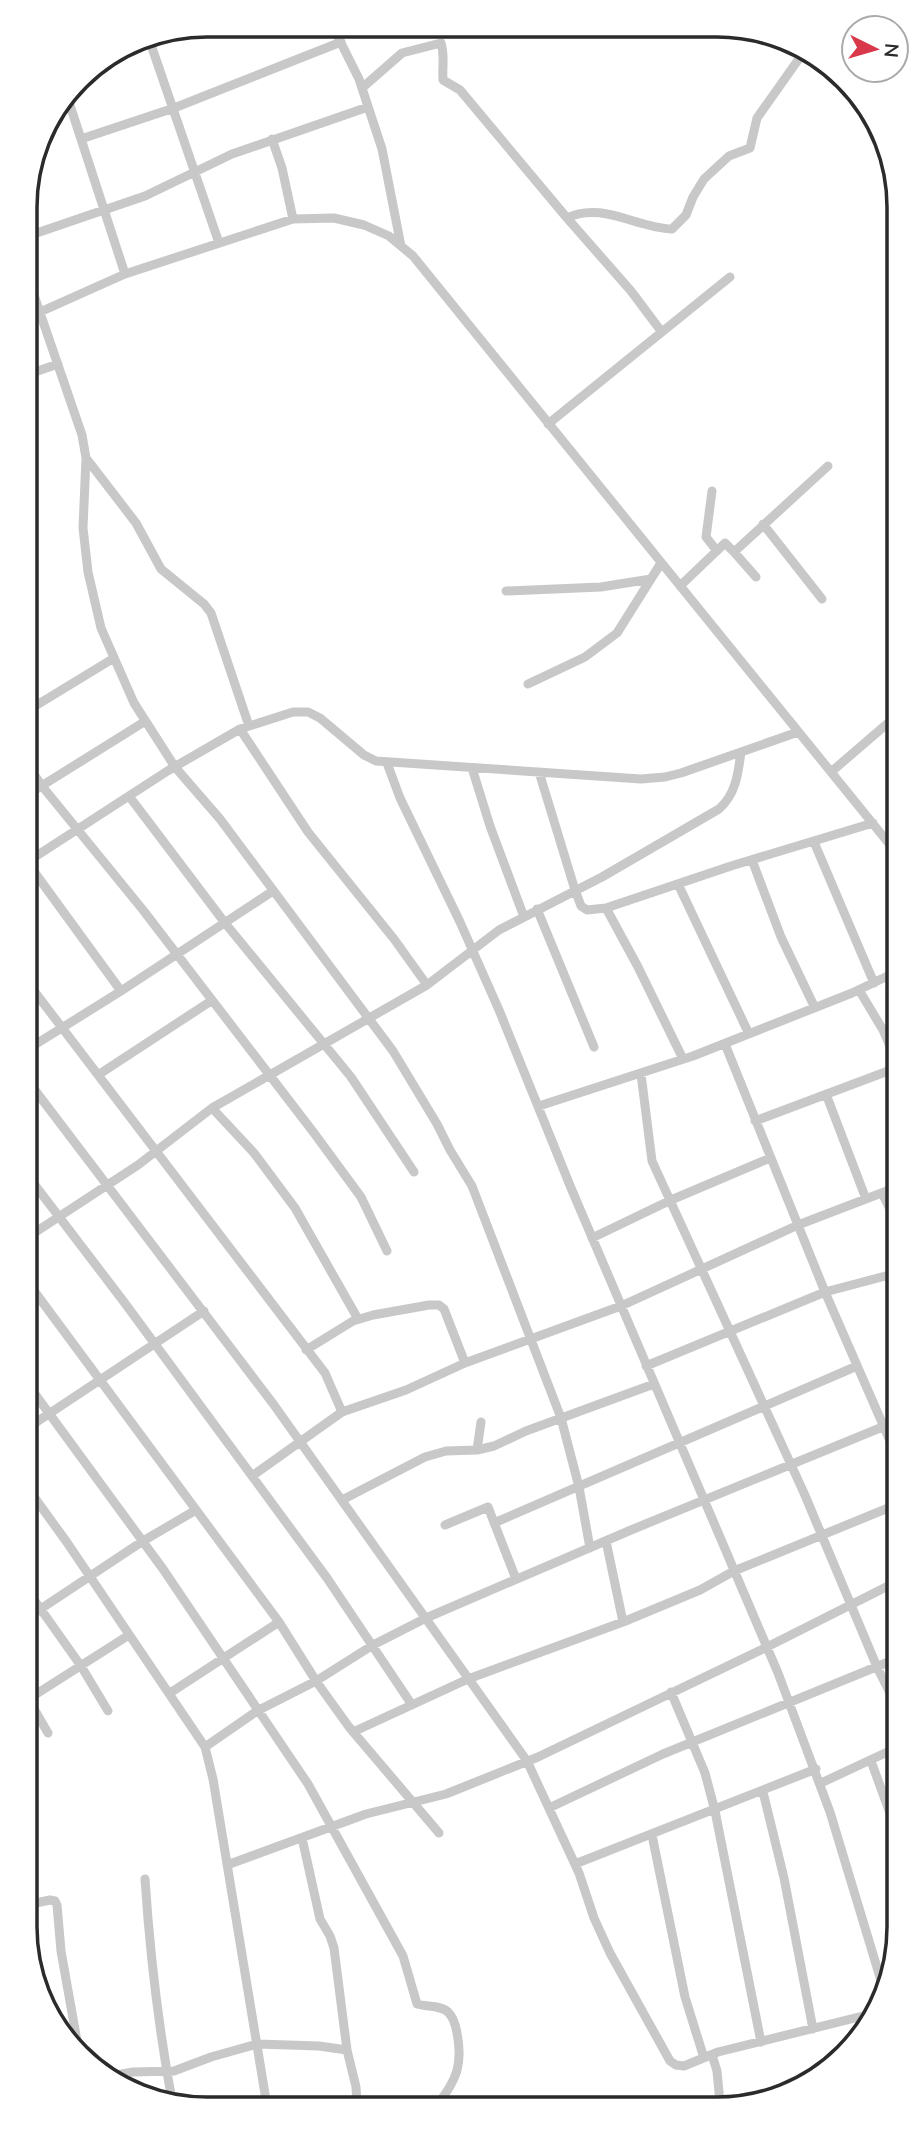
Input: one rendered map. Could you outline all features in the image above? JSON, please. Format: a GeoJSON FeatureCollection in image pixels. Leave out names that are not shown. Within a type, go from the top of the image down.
{"type":"FeatureCollection","features":[{"type":"Feature","properties":{"kind":"street"},"geometry":{"type":"LineString","coordinates":[[338,37],[362,88],[382,149],[401,246]]}},
{"type":"Feature","properties":{"kind":"street"},"geometry":{"type":"LineString","coordinates":[[81,139],[174,108],[341,42]]}},
{"type":"Feature","properties":{"kind":"street"},"geometry":{"type":"LineString","coordinates":[[362,88],[402,53],[441,43],[443,80],[460,90],[631,291],[661,331]]}},
{"type":"Feature","properties":{"kind":"street"},"geometry":{"type":"LineString","coordinates":[[151,46],[219,243]]}},
{"type":"Feature","properties":{"kind":"street"},"geometry":{"type":"LineString","coordinates":[[567,218],[575,214],[599,213],[623,216],[659,229],[672,229],[686,215],[704,179],[729,156],[750,148],[757,129],[757,118],[799,59]]}},
{"type":"Feature","properties":{"kind":"street"},"geometry":{"type":"LineString","coordinates":[[70,105],[125,274]]}},
{"type":"Feature","properties":{"kind":"street"},"geometry":{"type":"LineString","coordinates":[[37,233],[105,212],[145,196],[195,170],[272,139],[368,107]]}},
{"type":"Feature","properties":{"kind":"street"},"geometry":{"type":"LineString","coordinates":[[272,139],[282,168],[293,219]]}},
{"type":"Feature","properties":{"kind":"street"},"geometry":{"type":"LineString","coordinates":[[40,312],[125,274],[293,219],[334,218],[364,225],[389,236],[413,256],[887,841]]}},
{"type":"Feature","properties":{"kind":"street"},"geometry":{"type":"LineString","coordinates":[[548,424],[730,277]]}},
{"type":"Feature","properties":{"kind":"street"},"geometry":{"type":"LineString","coordinates":[[37,303],[82,435],[86,458],[83,528],[88,572],[101,628],[114,658],[144,722],[393,1051],[472,1186],[561,1418],[579,1487],[590,1548]]}},
{"type":"Feature","properties":{"kind":"street"},"geometry":{"type":"LineString","coordinates":[[37,371],[58,364]]}},
{"type":"Feature","properties":{"kind":"street"},"geometry":{"type":"LineString","coordinates":[[86,458],[136,523],[161,569],[204,604],[211,613],[244,728],[309,832],[427,985]]}},
{"type":"Feature","properties":{"kind":"street"},"geometry":{"type":"LineString","coordinates":[[734,552],[828,466]]}},
{"type":"Feature","properties":{"kind":"street"},"geometry":{"type":"LineString","coordinates":[[712,491],[706,537],[717,551]]}},
{"type":"Feature","properties":{"kind":"street"},"geometry":{"type":"LineString","coordinates":[[763,524],[822,599]]}},
{"type":"Feature","properties":{"kind":"street"},"geometry":{"type":"LineString","coordinates":[[680,586],[725,543],[756,577]]}},
{"type":"Feature","properties":{"kind":"street"},"geometry":{"type":"LineString","coordinates":[[528,684],[585,657],[617,633],[661,563]]}},
{"type":"Feature","properties":{"kind":"street"},"geometry":{"type":"LineString","coordinates":[[506,591],[601,587],[651,579]]}},
{"type":"Feature","properties":{"kind":"street"},"geometry":{"type":"LineString","coordinates":[[37,705],[114,658]]}},
{"type":"Feature","properties":{"kind":"street"},"geometry":{"type":"LineString","coordinates":[[37,856],[175,766],[244,728],[293,712],[308,712],[320,718],[364,755],[376,761],[641,779],[665,777],[799,732]]}},
{"type":"Feature","properties":{"kind":"street"},"geometry":{"type":"LineString","coordinates":[[37,789],[144,722]]}},
{"type":"Feature","properties":{"kind":"street"},"geometry":{"type":"LineString","coordinates":[[831,772],[887,724]]}},
{"type":"Feature","properties":{"kind":"street"},"geometry":{"type":"LineString","coordinates":[[37,1231],[154,1152],[212,1108],[427,985],[499,930],[603,877],[719,809],[730,799],[738,776],[741,752]]}},
{"type":"Feature","properties":{"kind":"street"},"geometry":{"type":"LineString","coordinates":[[387,763],[400,798],[473,951],[646,1366],[767,1647],[821,1783],[880,1976]]}},
{"type":"Feature","properties":{"kind":"street"},"geometry":{"type":"LineString","coordinates":[[472,768],[490,826],[524,916]]}},
{"type":"Feature","properties":{"kind":"street"},"geometry":{"type":"LineString","coordinates":[[539,772],[580,906],[587,909],[606,908],[873,823]]}},
{"type":"Feature","properties":{"kind":"street"},"geometry":{"type":"LineString","coordinates":[[37,779],[211,1001],[232,1024],[361,1197],[387,1251]]}},
{"type":"Feature","properties":{"kind":"street"},"geometry":{"type":"LineString","coordinates":[[130,796],[225,923],[351,1077],[414,1172]]}},
{"type":"Feature","properties":{"kind":"street"},"geometry":{"type":"LineString","coordinates":[[814,842],[874,983]]}},
{"type":"Feature","properties":{"kind":"street"},"geometry":{"type":"LineString","coordinates":[[752,860],[781,937],[814,1009]]}},
{"type":"Feature","properties":{"kind":"street"},"geometry":{"type":"LineString","coordinates":[[37,876],[121,991]]}},
{"type":"Feature","properties":{"kind":"street"},"geometry":{"type":"LineString","coordinates":[[678,884],[749,1034]]}},
{"type":"Feature","properties":{"kind":"street"},"geometry":{"type":"LineString","coordinates":[[37,1043],[273,891]]}},
{"type":"Feature","properties":{"kind":"street"},"geometry":{"type":"LineString","coordinates":[[606,908],[683,1059]]}},
{"type":"Feature","properties":{"kind":"street"},"geometry":{"type":"LineString","coordinates":[[537,909],[594,1047]]}},
{"type":"Feature","properties":{"kind":"street"},"geometry":{"type":"LineString","coordinates":[[539,1106],[725,1044],[887,976]]}},
{"type":"Feature","properties":{"kind":"street"},"geometry":{"type":"LineString","coordinates":[[859,990],[887,1039]]}},
{"type":"Feature","properties":{"kind":"street"},"geometry":{"type":"LineString","coordinates":[[37,996],[325,1373],[342,1412]]}},
{"type":"Feature","properties":{"kind":"street"},"geometry":{"type":"LineString","coordinates":[[98,1075],[211,1001]]}},
{"type":"Feature","properties":{"kind":"street"},"geometry":{"type":"LineString","coordinates":[[725,1044],[825,1292],[887,1434]]}},
{"type":"Feature","properties":{"kind":"street"},"geometry":{"type":"LineString","coordinates":[[755,1121],[887,1071]]}},
{"type":"Feature","properties":{"kind":"street"},"geometry":{"type":"LineString","coordinates":[[641,1074],[652,1161],[791,1464],[887,1687]]}},
{"type":"Feature","properties":{"kind":"street"},"geometry":{"type":"LineString","coordinates":[[37,1093],[300,1441],[527,1761],[575,1864],[610,1953],[670,2061],[684,2066],[761,2042],[862,2016]]}},
{"type":"Feature","properties":{"kind":"street"},"geometry":{"type":"LineString","coordinates":[[826,1094],[866,1199]]}},
{"type":"Feature","properties":{"kind":"street"},"geometry":{"type":"LineString","coordinates":[[212,1108],[254,1153],[289,1199],[358,1319]]}},
{"type":"Feature","properties":{"kind":"street"},"geometry":{"type":"LineString","coordinates":[[592,1238],[671,1200],[770,1158]]}},
{"type":"Feature","properties":{"kind":"street"},"geometry":{"type":"LineString","coordinates":[[37,1187],[252,1476],[412,1704]]}},
{"type":"Feature","properties":{"kind":"street"},"geometry":{"type":"LineString","coordinates":[[252,1476],[342,1412],[406,1390],[465,1363],[621,1306],[798,1225],[887,1191]]}},
{"type":"Feature","properties":{"kind":"street"},"geometry":{"type":"LineString","coordinates":[[882,1193],[887,1203]]}},
{"type":"Feature","properties":{"kind":"street"},"geometry":{"type":"LineString","coordinates":[[646,1366],[825,1292],[887,1276]]}},
{"type":"Feature","properties":{"kind":"street"},"geometry":{"type":"LineString","coordinates":[[37,1295],[279,1622],[316,1681],[353,1732],[439,1833]]}},
{"type":"Feature","properties":{"kind":"street"},"geometry":{"type":"LineString","coordinates":[[306,1350],[358,1319],[439,1305],[444,1309],[465,1363]]}},
{"type":"Feature","properties":{"kind":"street"},"geometry":{"type":"LineString","coordinates":[[37,1421],[204,1311]]}},
{"type":"Feature","properties":{"kind":"street"},"geometry":{"type":"LineString","coordinates":[[494,1523],[857,1366]]}},
{"type":"Feature","properties":{"kind":"street"},"geometry":{"type":"LineString","coordinates":[[342,1500],[425,1457],[446,1451],[477,1450],[494,1446],[654,1384]]}},
{"type":"Feature","properties":{"kind":"street"},"geometry":{"type":"LineString","coordinates":[[37,1397],[143,1541],[307,1784],[403,1956],[417,2004],[428,2008],[440,2007],[449,2013],[456,2028],[460,2062],[443,2097]]}},
{"type":"Feature","properties":{"kind":"street"},"geometry":{"type":"LineString","coordinates":[[477,1450],[481,1422]]}},
{"type":"Feature","properties":{"kind":"street"},"geometry":{"type":"LineString","coordinates":[[205,1747],[257,1711],[316,1681],[373,1645],[426,1618],[887,1426]]}},
{"type":"Feature","properties":{"kind":"street"},"geometry":{"type":"LineString","coordinates":[[37,1501],[205,1747],[213,1779],[266,2097]]}},
{"type":"Feature","properties":{"kind":"street"},"geometry":{"type":"LineString","coordinates":[[445,1525],[488,1507],[516,1579]]}},
{"type":"Feature","properties":{"kind":"street"},"geometry":{"type":"LineString","coordinates":[[353,1732],[468,1679],[623,1622],[700,1590],[734,1571],[887,1508]]}},
{"type":"Feature","properties":{"kind":"street"},"geometry":{"type":"LineString","coordinates":[[37,1611],[195,1510]]}},
{"type":"Feature","properties":{"kind":"street"},"geometry":{"type":"LineString","coordinates":[[606,1541],[623,1622]]}},
{"type":"Feature","properties":{"kind":"street"},"geometry":{"type":"LineString","coordinates":[[227,1865],[395,1805],[446,1794],[527,1761],[767,1647],[887,1586]]}},
{"type":"Feature","properties":{"kind":"street"},"geometry":{"type":"LineString","coordinates":[[37,1604],[108,1711]]}},
{"type":"Feature","properties":{"kind":"street"},"geometry":{"type":"LineString","coordinates":[[170,1693],[279,1622]]}},
{"type":"Feature","properties":{"kind":"street"},"geometry":{"type":"LineString","coordinates":[[37,1695],[129,1635]]}},
{"type":"Feature","properties":{"kind":"street"},"geometry":{"type":"LineString","coordinates":[[549,1808],[693,1741],[887,1663]]}},
{"type":"Feature","properties":{"kind":"street"},"geometry":{"type":"LineString","coordinates":[[671,1692],[705,1773],[715,1811],[761,2042]]}},
{"type":"Feature","properties":{"kind":"street"},"geometry":{"type":"LineString","coordinates":[[37,1713],[48,1733]]}},
{"type":"Feature","properties":{"kind":"street"},"geometry":{"type":"LineString","coordinates":[[821,1783],[887,1753]]}},
{"type":"Feature","properties":{"kind":"street"},"geometry":{"type":"LineString","coordinates":[[871,1761],[887,1805]]}},
{"type":"Feature","properties":{"kind":"street"},"geometry":{"type":"LineString","coordinates":[[575,1864],[816,1769]]}},
{"type":"Feature","properties":{"kind":"street"},"geometry":{"type":"LineString","coordinates":[[763,1792],[784,1878],[813,2029]]}},
{"type":"Feature","properties":{"kind":"street"},"geometry":{"type":"LineString","coordinates":[[652,1835],[685,1997],[708,2057],[717,2071],[719,2097]]}},
{"type":"Feature","properties":{"kind":"street"},"geometry":{"type":"LineString","coordinates":[[302,1838],[322,1926],[330,1936],[334,1948],[347,2050],[357,2097]]}},
{"type":"Feature","properties":{"kind":"street"},"geometry":{"type":"LineString","coordinates":[[145,1879],[148,1932],[171,2093]]}},
{"type":"Feature","properties":{"kind":"street"},"geometry":{"type":"LineString","coordinates":[[37,1903],[50,1900],[57,1905],[61,1951],[76,2035]]}},
{"type":"Feature","properties":{"kind":"street"},"geometry":{"type":"LineString","coordinates":[[122,2074],[167,2072],[257,2044],[319,2046],[347,2050]]}}]}
